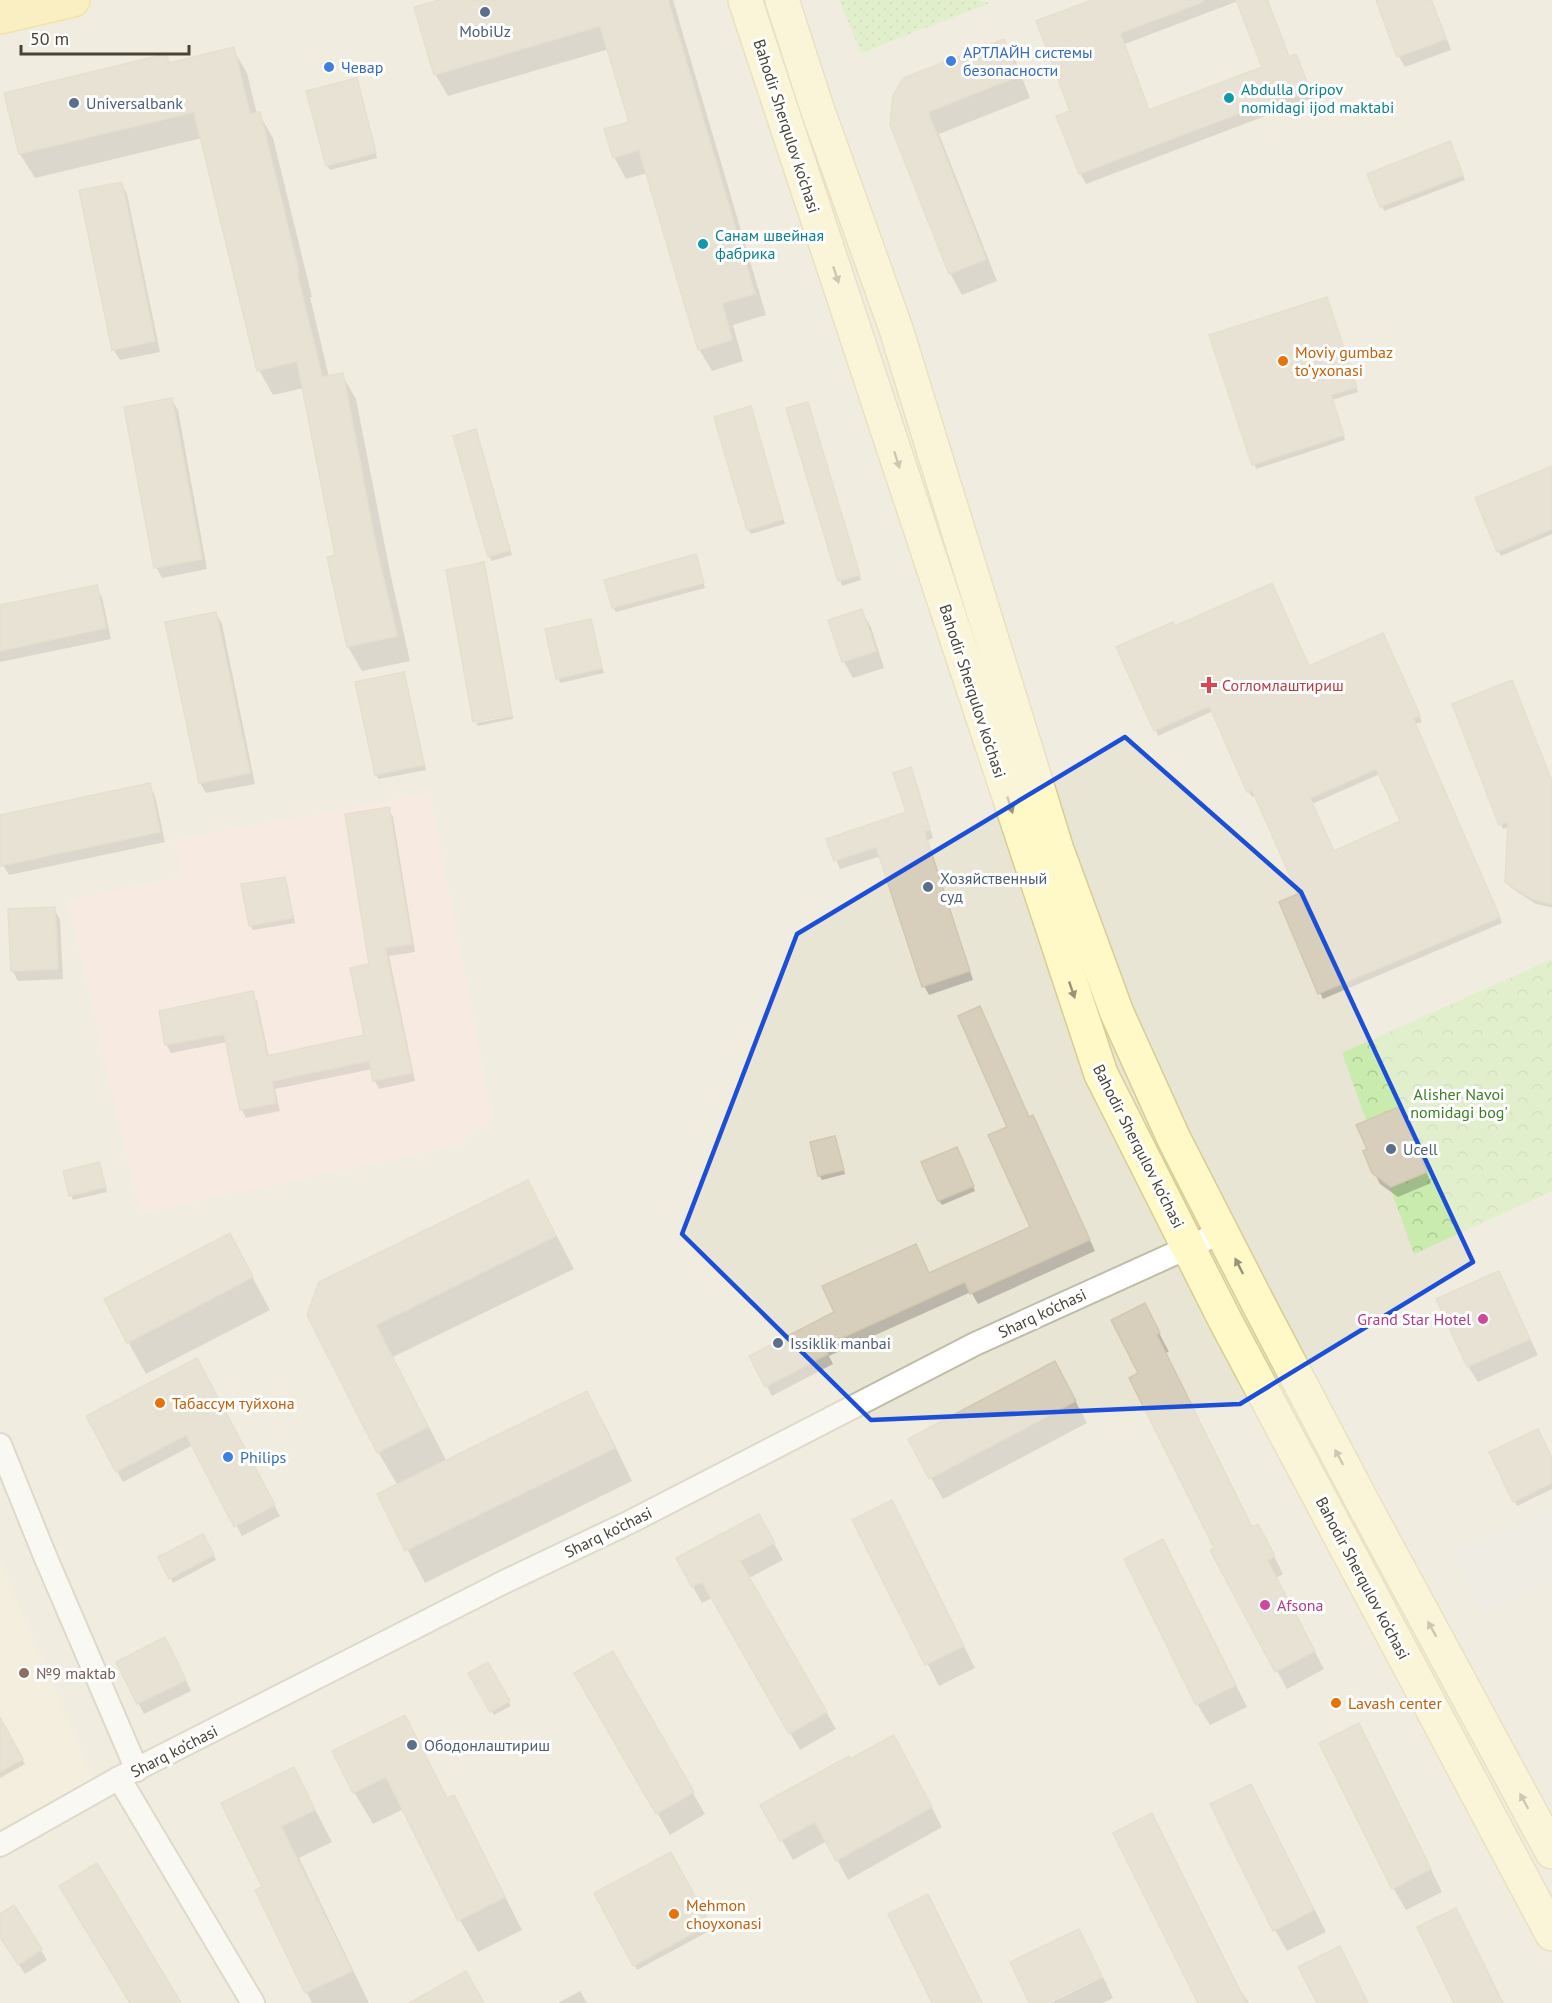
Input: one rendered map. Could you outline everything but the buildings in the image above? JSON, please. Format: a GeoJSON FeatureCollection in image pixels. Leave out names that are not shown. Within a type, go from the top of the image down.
{"type":"FeatureCollection","features":[{"type":"Feature","properties":{"kind":"main road"},"geometry":{"type":"LineString","coordinates":[[0,16],[74,0]]}},
{"type":"Feature","properties":{"kind":"main road","name":"Bahodir Sherqulov ko‘chasi"},"geometry":{"type":"LineString","coordinates":[[745,0],[1101,1074],[1225,1320],[1552,1934]]}},
{"type":"Feature","properties":{"kind":"main road","name":"Bahodir Sherqulov ko‘chasi"},"geometry":{"type":"LineString","coordinates":[[782,0],[817,108],[896,329],[1057,850],[1118,1013],[1174,1139],[1221,1232],[1362,1501],[1552,1852]]}},
{"type":"Feature","properties":{"kind":"main road"},"geometry":{"type":"LineString","coordinates":[[1225,1320],[1259,1305]]}},
{"type":"Feature","properties":{"kind":"street","name":"Sharq ko‘chasi"},"geometry":{"type":"LineString","coordinates":[[0,1845],[128,1774],[975,1344],[1221,1232]]}},
{"type":"Feature","properties":{"kind":"street"},"geometry":{"type":"LineString","coordinates":[[0,1445],[128,1774],[253,2003]]}},
{"type":"Feature","properties":{"kind":"highlighted area"},"geometry":{"type":"Polygon","coordinates":[[[1125,737],[1301,892],[1473,1262],[1240,1404],[871,1420],[682,1234],[797,934],[1125,737]]]}},
{"type":"Feature","properties":{"kind":"shaded area"},"geometry":{"type":"Polygon","coordinates":[[[0,0],[1552,0],[1552,2003],[0,2003],[0,0]]]}},
{"type":"Feature","properties":{"kind":"shaded area"},"geometry":{"type":"Polygon","coordinates":[[[430,793],[492,1117],[460,1145],[140,1213],[68,901],[182,876],[174,840],[430,793]]]}},
{"type":"Feature","properties":{"kind":"shaded area"},"geometry":{"type":"Polygon","coordinates":[[[1552,1508],[1552,1580],[1481,1613],[1451,1552],[1552,1508]]]}},
{"type":"Feature","properties":{"kind":"shaded area","name":"№9 maktab"},"geometry":{"type":"Polygon","coordinates":[[[0,1560],[97,1786],[0,1836],[0,1560]]]}},
{"type":"Feature","properties":{"kind":"green space"},"geometry":{"type":"Polygon","coordinates":[[[839,0],[975,0],[990,3],[861,53],[839,0]]]}},
{"type":"Feature","properties":{"kind":"green space","name":"Alisher Navoi nomidagi bog'"},"geometry":{"type":"Polygon","coordinates":[[[1552,959],[1552,1191],[1414,1254],[1342,1053],[1552,959]]]}},
{"type":"Feature","properties":{"kind":"place","name":"MobiUz"},"geometry":{"type":"Point","coordinates":[485,12]}},
{"type":"Feature","properties":{"kind":"place","name":"АРТЛАЙН системы безопасности"},"geometry":{"type":"Point","coordinates":[951,61]}},
{"type":"Feature","properties":{"kind":"place","name":"Чевар"},"geometry":{"type":"Point","coordinates":[329,67]}},
{"type":"Feature","properties":{"kind":"place","name":"Abdulla Oripov nomidagi ijod maktabi"},"geometry":{"type":"Point","coordinates":[1229,98]}},
{"type":"Feature","properties":{"kind":"place","name":"Universalbank"},"geometry":{"type":"Point","coordinates":[74,103]}},
{"type":"Feature","properties":{"kind":"place","name":"Санам швейная фабрика"},"geometry":{"type":"Point","coordinates":[703,244]}},
{"type":"Feature","properties":{"kind":"place","name":"Moviy gumbaz to‘yxonasi"},"geometry":{"type":"Point","coordinates":[1283,361]}},
{"type":"Feature","properties":{"kind":"place","name":"Согломлаштириш"},"geometry":{"type":"Point","coordinates":[1209,685]}},
{"type":"Feature","properties":{"kind":"place","name":"Хозяйственный суд"},"geometry":{"type":"Point","coordinates":[928,887]}},
{"type":"Feature","properties":{"kind":"place","name":"Ucell"},"geometry":{"type":"Point","coordinates":[1391,1149]}},
{"type":"Feature","properties":{"kind":"place","name":"Grand Star Hotel"},"geometry":{"type":"Point","coordinates":[1483,1319]}},
{"type":"Feature","properties":{"kind":"place","name":"Issiklik manbai"},"geometry":{"type":"Point","coordinates":[778,1343]}},
{"type":"Feature","properties":{"kind":"place","name":"Табассум туйхона"},"geometry":{"type":"Point","coordinates":[160,1403]}},
{"type":"Feature","properties":{"kind":"place","name":"Philips"},"geometry":{"type":"Point","coordinates":[228,1457]}},
{"type":"Feature","properties":{"kind":"place","name":"Afsona"},"geometry":{"type":"Point","coordinates":[1265,1605]}},
{"type":"Feature","properties":{"kind":"place","name":"№9 maktab"},"geometry":{"type":"Point","coordinates":[24,1673]}},
{"type":"Feature","properties":{"kind":"place","name":"Lavash center"},"geometry":{"type":"Point","coordinates":[1336,1703]}},
{"type":"Feature","properties":{"kind":"place","name":"Ободонлаштириш"},"geometry":{"type":"Point","coordinates":[412,1745]}},
{"type":"Feature","properties":{"kind":"place","name":"Mehmon choyxonasi"},"geometry":{"type":"Point","coordinates":[674,1914]}}]}
